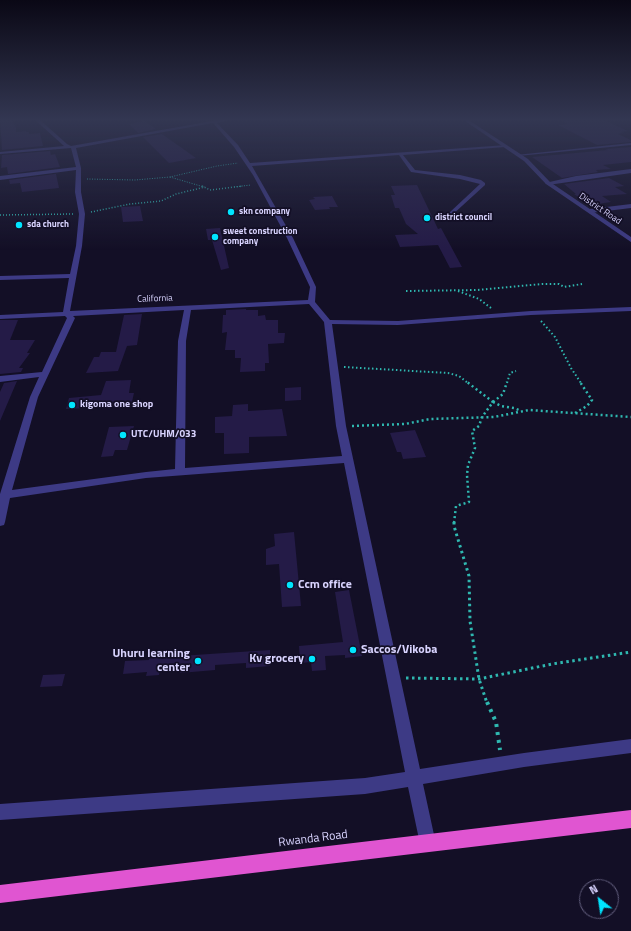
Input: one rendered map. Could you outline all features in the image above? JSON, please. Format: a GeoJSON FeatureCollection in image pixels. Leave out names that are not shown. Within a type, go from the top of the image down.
{"type":"FeatureCollection","features":[{"type":"Feature","properties":{"kind":"highway","name":"Rwanda Road"},"geometry":{"type":"LineString","coordinates":[[0,894],[631,819]]}},
{"type":"Feature","properties":{"kind":"street"},"geometry":{"type":"LineString","coordinates":[[0,522],[5,495],[34,397],[71,318],[66,313],[74,276],[82,213],[78,192],[77,162]]}},
{"type":"Feature","properties":{"kind":"street"},"geometry":{"type":"LineString","coordinates":[[272,162],[248,164],[261,184],[290,238],[313,287],[311,302],[328,322],[341,426],[428,844]]}},
{"type":"Feature","properties":{"kind":"street"},"geometry":{"type":"LineString","coordinates":[[406,162],[413,172],[460,177],[479,181],[483,184],[451,214]]}},
{"type":"Feature","properties":{"kind":"street","name":"District Road"},"geometry":{"type":"LineString","coordinates":[[528,162],[548,182],[631,240]]}},
{"type":"Feature","properties":{"kind":"street"},"geometry":{"type":"LineString","coordinates":[[0,178],[78,168]]}},
{"type":"Feature","properties":{"kind":"street"},"geometry":{"type":"LineString","coordinates":[[548,182],[631,172]]}},
{"type":"Feature","properties":{"kind":"street"},"geometry":{"type":"LineString","coordinates":[[590,211],[631,206]]}},
{"type":"Feature","properties":{"kind":"street"},"geometry":{"type":"LineString","coordinates":[[0,278],[74,276]]}},
{"type":"Feature","properties":{"kind":"street","name":"California"},"geometry":{"type":"LineString","coordinates":[[0,316],[311,302]]}},
{"type":"Feature","properties":{"kind":"street"},"geometry":{"type":"LineString","coordinates":[[180,473],[182,341],[188,307]]}},
{"type":"Feature","properties":{"kind":"street"},"geometry":{"type":"LineString","coordinates":[[328,322],[398,323],[631,309]]}},
{"type":"Feature","properties":{"kind":"street"},"geometry":{"type":"LineString","coordinates":[[0,379],[45,374]]}},
{"type":"Feature","properties":{"kind":"street"},"geometry":{"type":"LineString","coordinates":[[5,495],[146,475],[348,459]]}},
{"type":"Feature","properties":{"kind":"street"},"geometry":{"type":"LineString","coordinates":[[0,812],[365,786],[500,764],[631,746]]}},
{"type":"Feature","properties":{"kind":"path"},"geometry":{"type":"LineString","coordinates":[[78,178],[135,180],[170,177],[217,166],[248,164]]}},
{"type":"Feature","properties":{"kind":"path"},"geometry":{"type":"LineString","coordinates":[[170,177],[210,190],[261,184]]}},
{"type":"Feature","properties":{"kind":"path"},"geometry":{"type":"LineString","coordinates":[[0,215],[82,213],[130,204],[160,201],[176,194],[205,188]]}},
{"type":"Feature","properties":{"kind":"path"},"geometry":{"type":"LineString","coordinates":[[406,291],[456,291],[508,288],[542,284],[558,284],[564,287],[582,284]]}},
{"type":"Feature","properties":{"kind":"path"},"geometry":{"type":"LineString","coordinates":[[456,291],[479,299],[500,316]]}},
{"type":"Feature","properties":{"kind":"path"},"geometry":{"type":"LineString","coordinates":[[531,314],[544,324],[555,337],[571,368],[592,400],[587,406],[575,413]]}},
{"type":"Feature","properties":{"kind":"path"},"geometry":{"type":"LineString","coordinates":[[334,367],[399,369],[448,373],[459,376],[493,402],[522,412]]}},
{"type":"Feature","properties":{"kind":"path"},"geometry":{"type":"LineString","coordinates":[[500,764],[496,722],[479,679],[470,621],[469,576],[454,526],[456,506],[469,502],[467,475],[468,465],[475,448],[472,431],[479,426],[482,417],[493,402],[503,394],[510,373],[516,371]]}},
{"type":"Feature","properties":{"kind":"path"},"geometry":{"type":"LineString","coordinates":[[341,426],[377,426],[405,424],[430,419],[494,417],[529,410],[631,417]]}},
{"type":"Feature","properties":{"kind":"path"},"geometry":{"type":"LineString","coordinates":[[394,678],[479,679],[552,664],[631,652]]}},
{"type":"Feature","properties":{"kind":"building"},"geometry":{"type":"Polygon","coordinates":[[[1,162],[58,162],[60,167],[8,174],[7,167],[1,168],[1,162]]]}},
{"type":"Feature","properties":{"kind":"building"},"geometry":{"type":"Polygon","coordinates":[[[540,162],[627,162],[603,165],[611,169],[596,170],[598,172],[562,178],[540,162]]]}},
{"type":"Feature","properties":{"kind":"building"},"geometry":{"type":"Polygon","coordinates":[[[62,173],[56,174],[59,188],[22,192],[20,183],[10,184],[9,180],[62,173]]]}},
{"type":"Feature","properties":{"kind":"building"},"geometry":{"type":"Polygon","coordinates":[[[609,178],[624,186],[615,187],[627,194],[602,196],[611,202],[591,205],[574,194],[576,194],[564,184],[609,178]]]}},
{"type":"Feature","properties":{"kind":"building"},"geometry":{"type":"Polygon","coordinates":[[[417,185],[438,229],[441,228],[462,267],[450,268],[438,245],[400,247],[395,235],[418,234],[406,224],[399,208],[395,208],[391,195],[395,195],[391,186],[417,185]]]}},
{"type":"Feature","properties":{"kind":"building"},"geometry":{"type":"Polygon","coordinates":[[[332,196],[338,207],[315,210],[309,200],[315,199],[313,197],[332,196]]]}},
{"type":"Feature","properties":{"kind":"building"},"geometry":{"type":"Polygon","coordinates":[[[140,206],[143,221],[123,222],[121,207],[140,206]]]}},
{"type":"Feature","properties":{"kind":"building"},"geometry":{"type":"Polygon","coordinates":[[[220,228],[229,268],[221,270],[212,240],[208,240],[206,229],[220,228]]]}},
{"type":"Feature","properties":{"kind":"building"},"geometry":{"type":"Polygon","coordinates":[[[226,310],[258,310],[258,316],[265,315],[266,320],[278,320],[278,333],[285,333],[284,343],[268,344],[269,363],[265,363],[265,371],[240,372],[241,358],[235,358],[235,350],[225,350],[227,332],[222,333],[223,315],[226,315],[226,310]]]}},
{"type":"Feature","properties":{"kind":"building"},"geometry":{"type":"Polygon","coordinates":[[[142,314],[137,345],[127,346],[118,371],[86,373],[94,357],[99,357],[101,352],[116,352],[124,315],[142,314]]]}},
{"type":"Feature","properties":{"kind":"building"},"geometry":{"type":"Polygon","coordinates":[[[0,320],[18,320],[10,340],[35,340],[27,353],[30,353],[19,368],[23,368],[21,372],[0,374],[0,320]]]}},
{"type":"Feature","properties":{"kind":"building"},"geometry":{"type":"Polygon","coordinates":[[[131,380],[129,393],[134,393],[131,406],[66,409],[69,398],[101,395],[106,381],[131,380]]]}},
{"type":"Feature","properties":{"kind":"building"},"geometry":{"type":"Polygon","coordinates":[[[17,381],[0,421],[0,392],[4,383],[17,381]]]}},
{"type":"Feature","properties":{"kind":"building"},"geometry":{"type":"Polygon","coordinates":[[[301,387],[301,400],[285,401],[285,388],[301,387]]]}},
{"type":"Feature","properties":{"kind":"building"},"geometry":{"type":"Polygon","coordinates":[[[248,404],[248,411],[282,409],[287,436],[249,437],[249,453],[224,454],[224,433],[215,433],[215,417],[232,416],[233,405],[248,404]]]}},
{"type":"Feature","properties":{"kind":"building"},"geometry":{"type":"Polygon","coordinates":[[[134,426],[127,450],[115,450],[113,456],[101,457],[109,427],[134,426]]]}},
{"type":"Feature","properties":{"kind":"building"},"geometry":{"type":"Polygon","coordinates":[[[415,430],[426,457],[403,459],[401,452],[397,452],[390,433],[415,430]]]}},
{"type":"Feature","properties":{"kind":"building","name":"Ccm office"},"geometry":{"type":"Polygon","coordinates":[[[294,532],[301,606],[282,607],[279,564],[266,565],[266,549],[275,546],[274,534],[294,532]]]}},
{"type":"Feature","properties":{"kind":"building"},"geometry":{"type":"Polygon","coordinates":[[[349,590],[362,656],[345,658],[345,655],[325,656],[326,670],[312,671],[311,662],[300,663],[299,646],[343,642],[335,592],[349,590]]]}},
{"type":"Feature","properties":{"kind":"building"},"geometry":{"type":"Polygon","coordinates":[[[270,650],[270,666],[246,668],[246,663],[215,665],[215,670],[180,673],[181,667],[160,669],[159,675],[146,676],[147,672],[123,674],[125,661],[270,650]]]}},
{"type":"Feature","properties":{"kind":"building"},"geometry":{"type":"Polygon","coordinates":[[[65,674],[62,686],[40,687],[43,675],[65,674]]]}},
{"type":"Feature","properties":{"kind":"place","name":"skn company"},"geometry":{"type":"Point","coordinates":[231,212]}},
{"type":"Feature","properties":{"kind":"place","name":"district council"},"geometry":{"type":"Point","coordinates":[427,218]}},
{"type":"Feature","properties":{"kind":"place","name":"sda church"},"geometry":{"type":"Point","coordinates":[19,225]}},
{"type":"Feature","properties":{"kind":"place","name":"sweet construction company"},"geometry":{"type":"Point","coordinates":[215,237]}},
{"type":"Feature","properties":{"kind":"place","name":"kigoma one shop"},"geometry":{"type":"Point","coordinates":[72,405]}},
{"type":"Feature","properties":{"kind":"place","name":"UTC/UHM/033"},"geometry":{"type":"Point","coordinates":[123,435]}},
{"type":"Feature","properties":{"kind":"place","name":"Ccm office"},"geometry":{"type":"Point","coordinates":[290,585]}},
{"type":"Feature","properties":{"kind":"place","name":"Saccos/Vikoba"},"geometry":{"type":"Point","coordinates":[353,650]}},
{"type":"Feature","properties":{"kind":"place","name":"Kv grocery"},"geometry":{"type":"Point","coordinates":[312,659]}},
{"type":"Feature","properties":{"kind":"place","name":"Uhuru learning center"},"geometry":{"type":"Point","coordinates":[198,661]}}]}
